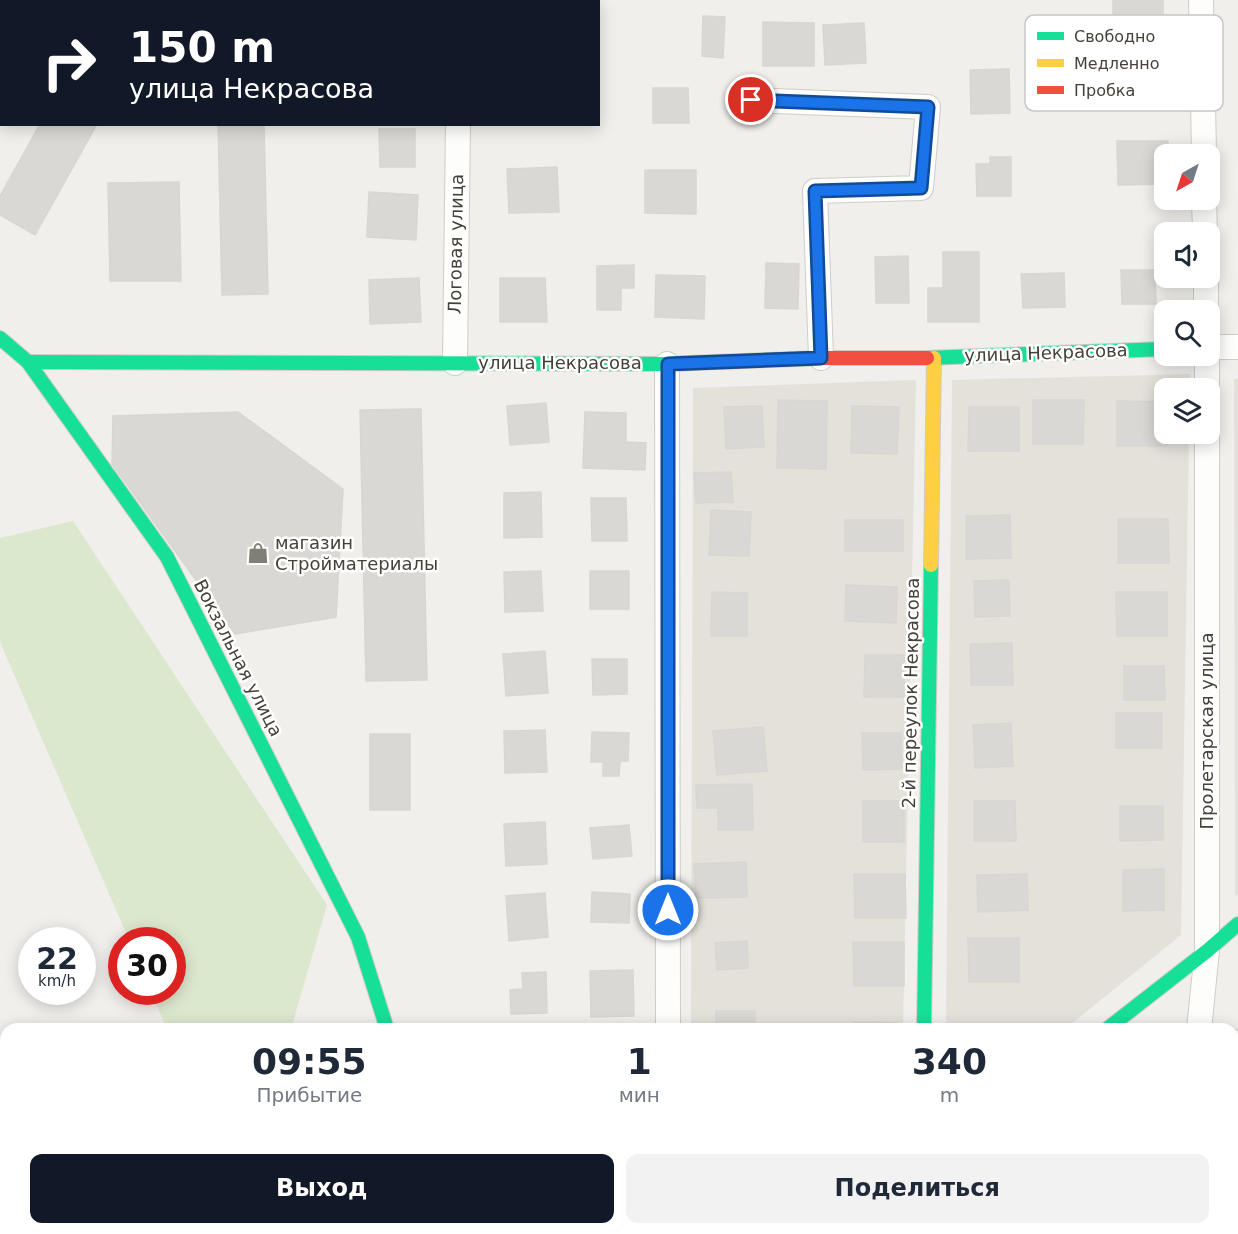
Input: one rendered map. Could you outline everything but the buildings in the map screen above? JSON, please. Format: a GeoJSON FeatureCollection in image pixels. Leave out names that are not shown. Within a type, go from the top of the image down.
{"type":"FeatureCollection","features":[{"type":"Feature","properties":{"kind":"street"},"geometry":{"type":"LineString","coordinates":[[1201,0],[1201,15]]}},
{"type":"Feature","properties":{"kind":"street"},"geometry":{"type":"LineString","coordinates":[[751,100],[928,107],[921,188],[815,191],[821,358]]}},
{"type":"Feature","properties":{"kind":"street"},"geometry":{"type":"LineString","coordinates":[[1202,111],[1203,144]]}},
{"type":"Feature","properties":{"kind":"street","name":"Логовая улица"},"geometry":{"type":"LineString","coordinates":[[455,363],[458,126]]}},
{"type":"Feature","properties":{"kind":"street","name":"Вокзальная улица"},"geometry":{"type":"LineString","coordinates":[[0,338],[28,362],[167,557],[358,937],[385,1023]]}},
{"type":"Feature","properties":{"kind":"street"},"geometry":{"type":"LineString","coordinates":[[1220,347],[1238,347]]}},
{"type":"Feature","properties":{"kind":"street","name":"улица Некрасова"},"geometry":{"type":"LineString","coordinates":[[28,362],[668,364],[821,358],[934,358],[1154,349]]}},
{"type":"Feature","properties":{"kind":"street","name":"2-й переулок Некрасова"},"geometry":{"type":"LineString","coordinates":[[924,1023],[934,358]]}},
{"type":"Feature","properties":{"kind":"street"},"geometry":{"type":"LineString","coordinates":[[668,364],[668,1023]]}},
{"type":"Feature","properties":{"kind":"street","name":"Пролетарская улица"},"geometry":{"type":"LineString","coordinates":[[1200,1023],[1207,951],[1207,444]]}},
{"type":"Feature","properties":{"kind":"street"},"geometry":{"type":"LineString","coordinates":[[1115,1023],[1238,924]]}},
{"type":"Feature","properties":{"kind":"shaded area"},"geometry":{"type":"Polygon","coordinates":[[[1190,374],[1190,378],[1154,378],[1154,444],[1189,444],[1181,935],[1072,1023],[946,1023],[952,380],[1190,374]]]}},
{"type":"Feature","properties":{"kind":"shaded area"},"geometry":{"type":"Polygon","coordinates":[[[1234,379],[1238,379],[1238,894],[1235,896],[1234,379]]]}},
{"type":"Feature","properties":{"kind":"shaded area"},"geometry":{"type":"Polygon","coordinates":[[[916,380],[903,1023],[691,1023],[693,388],[916,380]]]}},
{"type":"Feature","properties":{"kind":"green space"},"geometry":{"type":"Polygon","coordinates":[[[73,521],[327,905],[293,1023],[164,1023],[157,1005],[186,1005],[186,927],[123,927],[0,642],[0,538],[73,521]]]}},
{"type":"Feature","properties":{"kind":"traffic: fast"},"geometry":{"type":"LineString","coordinates":[[0,338],[28,362],[167,557],[358,937],[385,1023]]}},
{"type":"Feature","properties":{"kind":"traffic: fast"},"geometry":{"type":"LineString","coordinates":[[927,358],[1154,349]]}},
{"type":"Feature","properties":{"kind":"traffic: fast"},"geometry":{"type":"LineString","coordinates":[[28,362],[667,364],[715,362]]}},
{"type":"Feature","properties":{"kind":"traffic: fast"},"geometry":{"type":"LineString","coordinates":[[924,1023],[931,565]]}},
{"type":"Feature","properties":{"kind":"traffic: fast"},"geometry":{"type":"LineString","coordinates":[[1115,1023],[1238,924]]}},
{"type":"Feature","properties":{"kind":"traffic: slow"},"geometry":{"type":"LineString","coordinates":[[931,565],[934,358]]}},
{"type":"Feature","properties":{"kind":"traffic: jam"},"geometry":{"type":"LineString","coordinates":[[715,362],[821,358],[927,358]]}},
{"type":"Feature","properties":{"kind":"place","name":"магазин Стройматериалы"},"geometry":{"type":"Point","coordinates":[258,553]}},
{"type":"Feature","properties":{"kind":"route"},"geometry":{"type":"LineString","coordinates":[[668,910],[668,364],[821,358],[815,191],[921,188],[928,107],[751,100]]}}]}
